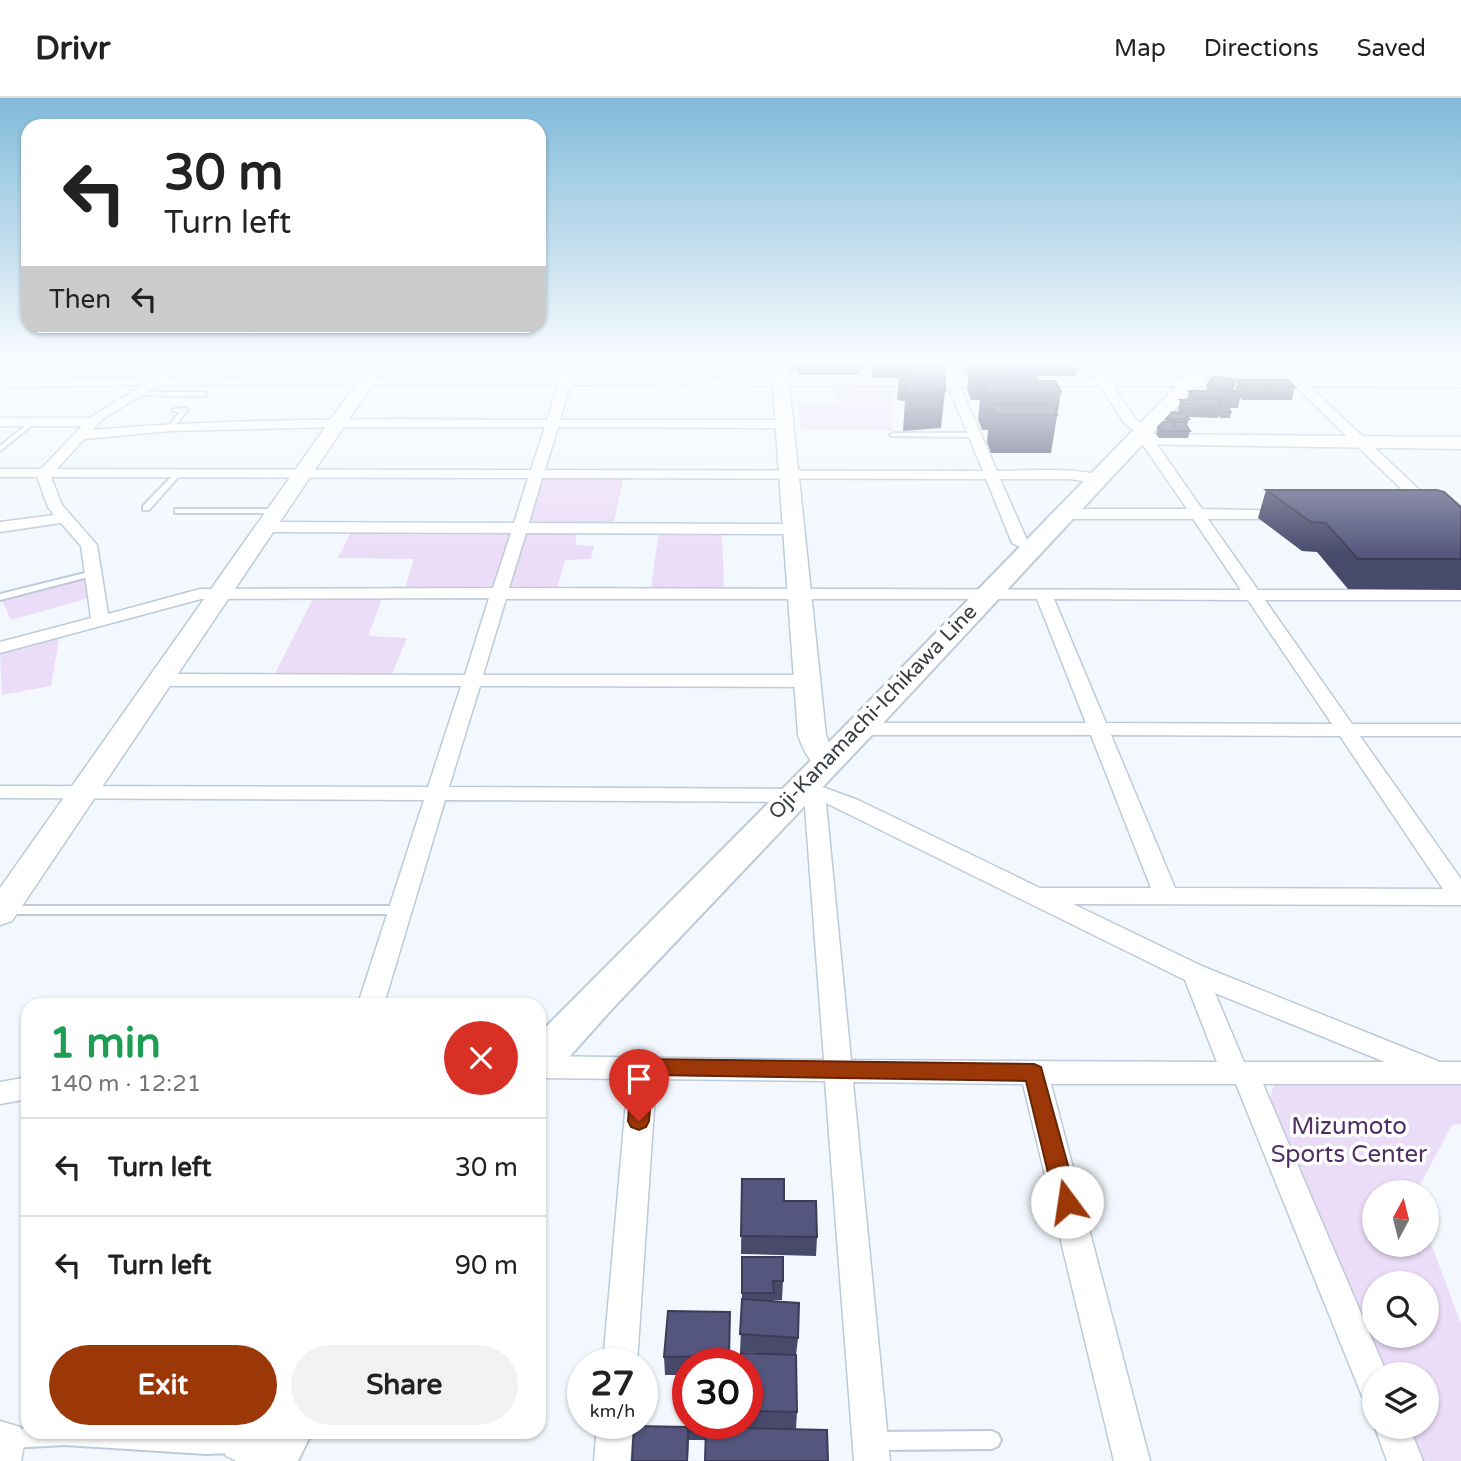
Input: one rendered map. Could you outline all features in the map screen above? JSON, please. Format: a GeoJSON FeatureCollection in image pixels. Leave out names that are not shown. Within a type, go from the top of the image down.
{"type":"FeatureCollection","features":[{"type":"Feature","properties":{"kind":"main road","name":"Oji-Kanamachi-Ichikawa Line"},"geometry":{"type":"LineString","coordinates":[[546,1058],[987,593],[1151,428]]}},
{"type":"Feature","properties":{"kind":"street"},"geometry":{"type":"LineString","coordinates":[[83,428],[120,428]]}},
{"type":"Feature","properties":{"kind":"street"},"geometry":{"type":"LineString","coordinates":[[87,428],[45,473],[43,480],[55,507],[89,545],[100,621]]}},
{"type":"Feature","properties":{"kind":"street"},"geometry":{"type":"LineString","coordinates":[[1,912],[335,428]]}},
{"type":"Feature","properties":{"kind":"street"},"geometry":{"type":"LineString","coordinates":[[373,998],[552,428]]}},
{"type":"Feature","properties":{"kind":"street"},"geometry":{"type":"LineString","coordinates":[[784,428],[813,742],[809,783],[839,1070],[872,1451]]}},
{"type":"Feature","properties":{"kind":"street"},"geometry":{"type":"LineString","coordinates":[[972,428],[1020,543],[1033,548]]}},
{"type":"Feature","properties":{"kind":"street"},"geometry":{"type":"LineString","coordinates":[[1135,428],[1461,897]]}},
{"type":"Feature","properties":{"kind":"street"},"geometry":{"type":"LineString","coordinates":[[1346,428],[1461,538]]}},
{"type":"Feature","properties":{"kind":"street"},"geometry":{"type":"LineString","coordinates":[[1142,438],[1461,443]]}},
{"type":"Feature","properties":{"kind":"street"},"geometry":{"type":"LineString","coordinates":[[0,473],[1069,475],[1099,479]]}},
{"type":"Feature","properties":{"kind":"street"},"geometry":{"type":"LineString","coordinates":[[1065,514],[1303,514]]}},
{"type":"Feature","properties":{"kind":"street"},"geometry":{"type":"LineString","coordinates":[[1409,514],[1461,514]]}},
{"type":"Feature","properties":{"kind":"street"},"geometry":{"type":"LineString","coordinates":[[0,527],[65,518]]}},
{"type":"Feature","properties":{"kind":"street"},"geometry":{"type":"LineString","coordinates":[[270,519],[520,528],[793,529]]}},
{"type":"Feature","properties":{"kind":"street"},"geometry":{"type":"LineString","coordinates":[[0,648],[200,594],[221,593],[1461,595]]}},
{"type":"Feature","properties":{"kind":"street"},"geometry":{"type":"LineString","coordinates":[[1043,594],[1166,896]]}},
{"type":"Feature","properties":{"kind":"street"},"geometry":{"type":"LineString","coordinates":[[160,680],[806,681]]}},
{"type":"Feature","properties":{"kind":"street"},"geometry":{"type":"LineString","coordinates":[[860,729],[1461,730]]}},
{"type":"Feature","properties":{"kind":"street"},"geometry":{"type":"LineString","coordinates":[[0,792],[438,793],[809,783],[1195,974],[1449,1073]]}},
{"type":"Feature","properties":{"kind":"street"},"geometry":{"type":"LineString","coordinates":[[1036,896],[1461,897]]}},
{"type":"Feature","properties":{"kind":"street"},"geometry":{"type":"LineString","coordinates":[[1195,974],[1365,1362]]}},
{"type":"Feature","properties":{"kind":"street"},"geometry":{"type":"LineString","coordinates":[[546,1065],[1034,1073],[1449,1073]]}},
{"type":"Feature","properties":{"kind":"street"},"geometry":{"type":"LineString","coordinates":[[621,1348],[643,1067]]}},
{"type":"Feature","properties":{"kind":"street"},"geometry":{"type":"LineString","coordinates":[[1034,1073],[1132,1461]]}},
{"type":"Feature","properties":{"kind":"street"},"geometry":{"type":"LineString","coordinates":[[0,1093],[21,1089]]}},
{"type":"Feature","properties":{"kind":"street"},"geometry":{"type":"LineString","coordinates":[[612,1461],[614,1439]]}},
{"type":"Feature","properties":{"kind":"street"},"geometry":{"type":"LineString","coordinates":[[1396,1439],[1405,1461]]}},
{"type":"Feature","properties":{"kind":"lane"},"geometry":{"type":"LineString","coordinates":[[0,449],[26,428]]}},
{"type":"Feature","properties":{"kind":"lane"},"geometry":{"type":"LineString","coordinates":[[893,435],[975,435]]}},
{"type":"Feature","properties":{"kind":"lane"},"geometry":{"type":"LineString","coordinates":[[146,508],[177,474]]}},
{"type":"Feature","properties":{"kind":"lane"},"geometry":{"type":"LineString","coordinates":[[178,511],[270,519]]}},
{"type":"Feature","properties":{"kind":"lane"},"geometry":{"type":"LineString","coordinates":[[0,597],[93,572]]}},
{"type":"Feature","properties":{"kind":"lane"},"geometry":{"type":"LineString","coordinates":[[1,912],[401,910]]}},
{"type":"Feature","properties":{"kind":"lane"},"geometry":{"type":"LineString","coordinates":[[3,1447],[24,1439]]}},
{"type":"Feature","properties":{"kind":"lane"},"geometry":{"type":"LineString","coordinates":[[101,1439],[203,1447],[259,1445]]}},
{"type":"Feature","properties":{"kind":"lane"},"geometry":{"type":"LineString","coordinates":[[872,1451],[992,1440]]}},
{"type":"Feature","properties":{"kind":"green space"},"geometry":{"type":"Polygon","coordinates":[[[801,428],[892,428],[892,431],[801,428]]]}},
{"type":"Feature","properties":{"kind":"green space"},"geometry":{"type":"Polygon","coordinates":[[[539,475],[624,476],[613,527],[525,526],[539,475]]]}},
{"type":"Feature","properties":{"kind":"green space"},"geometry":{"type":"Polygon","coordinates":[[[351,532],[514,533],[493,588],[405,589],[414,559],[338,558],[351,532]]]}},
{"type":"Feature","properties":{"kind":"green space"},"geometry":{"type":"Polygon","coordinates":[[[659,532],[722,532],[724,589],[651,588],[659,532]]]}},
{"type":"Feature","properties":{"kind":"green space"},"geometry":{"type":"Polygon","coordinates":[[[576,533],[576,545],[594,546],[591,559],[565,560],[557,589],[514,589],[508,585],[527,534],[576,533]]]}},
{"type":"Feature","properties":{"kind":"green space"},"geometry":{"type":"Polygon","coordinates":[[[87,576],[92,597],[11,620],[1,598],[87,576]]]}},
{"type":"Feature","properties":{"kind":"green space"},"geometry":{"type":"Polygon","coordinates":[[[313,599],[382,599],[368,636],[407,638],[391,676],[274,675],[313,599]]]}},
{"type":"Feature","properties":{"kind":"green space"},"geometry":{"type":"Polygon","coordinates":[[[59,639],[51,686],[2,695],[0,653],[59,639]]]}},
{"type":"Feature","properties":{"kind":"green space","name":"Mizumoto Sports Center"},"geometry":{"type":"Polygon","coordinates":[[[1275,1082],[1461,1083],[1461,1124],[1452,1125],[1422,1180],[1362,1180],[1362,1257],[1436,1257],[1461,1324],[1461,1461],[1420,1461],[1411,1439],[1439,1439],[1439,1362],[1378,1362],[1372,1348],[1439,1348],[1439,1271],[1362,1271],[1362,1324],[1269,1100],[1275,1082]]]}},
{"type":"Feature","properties":{"kind":"building"},"geometry":{"type":"Polygon","coordinates":[[[1158,428],[1188,428],[1190,431],[1161,431],[1158,428]]]}},
{"type":"Feature","properties":{"kind":"building"},"geometry":{"type":"Polygon","coordinates":[[[1266,490],[1444,492],[1461,507],[1461,559],[1358,559],[1326,523],[1311,522],[1266,490]]]}},
{"type":"Feature","properties":{"kind":"building"},"geometry":{"type":"Polygon","coordinates":[[[742,1179],[784,1179],[784,1201],[816,1201],[817,1237],[741,1236],[742,1179]]]}},
{"type":"Feature","properties":{"kind":"building"},"geometry":{"type":"Polygon","coordinates":[[[742,1257],[783,1257],[783,1281],[773,1281],[774,1293],[742,1293],[742,1257]]]}},
{"type":"Feature","properties":{"kind":"building"},"geometry":{"type":"Polygon","coordinates":[[[742,1299],[799,1303],[798,1338],[740,1334],[742,1299]]]}},
{"type":"Feature","properties":{"kind":"building"},"geometry":{"type":"Polygon","coordinates":[[[668,1311],[730,1312],[729,1348],[672,1348],[672,1357],[664,1357],[668,1311]]]}},
{"type":"Feature","properties":{"kind":"building"},"geometry":{"type":"Polygon","coordinates":[[[763,1354],[796,1355],[797,1412],[763,1411],[763,1354]]]}},
{"type":"Feature","properties":{"kind":"building"},"geometry":{"type":"Polygon","coordinates":[[[658,1426],[672,1427],[672,1439],[688,1439],[687,1461],[632,1461],[633,1439],[658,1439],[658,1426]]]}},
{"type":"Feature","properties":{"kind":"building"},"geometry":{"type":"Polygon","coordinates":[[[763,1428],[827,1430],[828,1461],[705,1461],[706,1439],[763,1439],[763,1428]]]}},
{"type":"Feature","properties":{"kind":"route"},"geometry":{"type":"LineString","coordinates":[[639,1121],[643,1067],[1034,1073],[1067,1202]]}}]}
